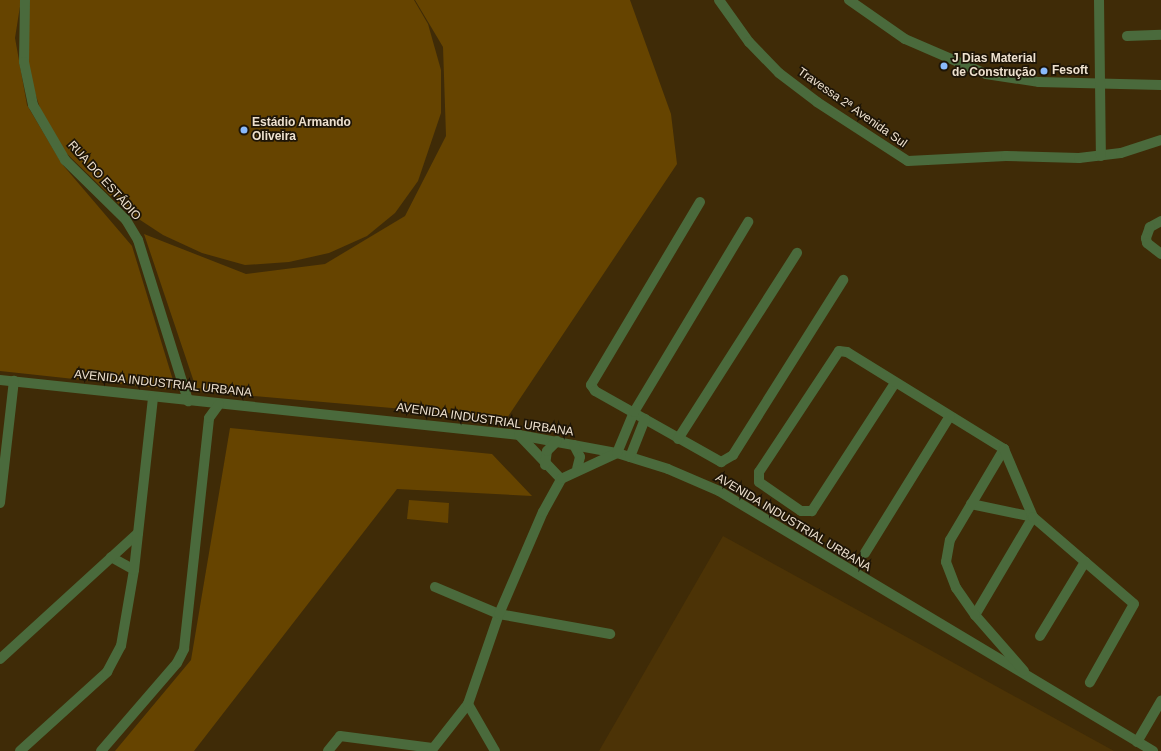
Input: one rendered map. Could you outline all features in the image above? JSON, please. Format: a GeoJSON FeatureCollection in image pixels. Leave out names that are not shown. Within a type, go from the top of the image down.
{"type":"FeatureCollection","features":[{"type":"Feature","properties":{"kind":"street","name":"RUA DO ESTÁDIO"},"geometry":{"type":"LineString","coordinates":[[25,0],[24,62],[33,104],[65,160],[126,220],[138,240],[194,402],[209,418]]}},
{"type":"Feature","properties":{"kind":"street","name":"Travessa 2ª Avenida Sul"},"geometry":{"type":"LineString","coordinates":[[720,0],[749,42],[779,73],[817,102],[901,158],[917,162],[975,156],[1101,156],[1161,140]]}},
{"type":"Feature","properties":{"kind":"street"},"geometry":{"type":"LineString","coordinates":[[849,0],[905,39],[986,74],[1099,84],[1161,85]]}},
{"type":"Feature","properties":{"kind":"street"},"geometry":{"type":"LineString","coordinates":[[1099,0],[1101,156]]}},
{"type":"Feature","properties":{"kind":"street"},"geometry":{"type":"LineString","coordinates":[[1127,36],[1161,35]]}},
{"type":"Feature","properties":{"kind":"street"},"geometry":{"type":"LineString","coordinates":[[700,202],[592,381],[592,389],[634,412],[678,439],[721,462],[729,460],[843,280]]}},
{"type":"Feature","properties":{"kind":"street"},"geometry":{"type":"LineString","coordinates":[[1161,221],[1149,229],[1146,243],[1161,254]]}},
{"type":"Feature","properties":{"kind":"street"},"geometry":{"type":"LineString","coordinates":[[328,751],[340,736],[431,750],[468,704],[499,614],[561,479],[577,469],[617,453],[634,412],[748,222]]}},
{"type":"Feature","properties":{"kind":"street"},"geometry":{"type":"LineString","coordinates":[[678,439],[797,253]]}},
{"type":"Feature","properties":{"kind":"street"},"geometry":{"type":"LineString","coordinates":[[895,383],[812,510],[801,511],[761,486],[759,472],[834,355],[847,352],[1004,449],[1033,517],[1134,604],[1090,682]]}},
{"type":"Feature","properties":{"kind":"street","name":"AVENIDA INDUSTRIAL URBANA"},"geometry":{"type":"LineString","coordinates":[[0,380],[194,402],[519,435],[617,453],[668,469],[718,491],[994,658],[1027,675],[1153,751]]}},
{"type":"Feature","properties":{"kind":"street"},"geometry":{"type":"LineString","coordinates":[[0,502],[14,381]]}},
{"type":"Feature","properties":{"kind":"street"},"geometry":{"type":"LineString","coordinates":[[20,751],[116,659],[122,646],[134,570],[153,397]]}},
{"type":"Feature","properties":{"kind":"street"},"geometry":{"type":"LineString","coordinates":[[101,751],[177,663],[184,649],[209,418],[219,404]]}},
{"type":"Feature","properties":{"kind":"street"},"geometry":{"type":"LineString","coordinates":[[865,553],[950,416]]}},
{"type":"Feature","properties":{"kind":"street"},"geometry":{"type":"LineString","coordinates":[[630,457],[645,419]]}},
{"type":"Feature","properties":{"kind":"street"},"geometry":{"type":"LineString","coordinates":[[519,435],[545,465],[561,479]]}},
{"type":"Feature","properties":{"kind":"street"},"geometry":{"type":"LineString","coordinates":[[545,465],[546,451],[557,441]]}},
{"type":"Feature","properties":{"kind":"street"},"geometry":{"type":"LineString","coordinates":[[574,445],[580,457],[577,469]]}},
{"type":"Feature","properties":{"kind":"street"},"geometry":{"type":"LineString","coordinates":[[1004,449],[950,540],[946,562],[956,588],[975,615],[1027,675]]}},
{"type":"Feature","properties":{"kind":"street"},"geometry":{"type":"LineString","coordinates":[[971,504],[1033,517]]}},
{"type":"Feature","properties":{"kind":"street"},"geometry":{"type":"LineString","coordinates":[[975,615],[1033,517]]}},
{"type":"Feature","properties":{"kind":"street"},"geometry":{"type":"LineString","coordinates":[[0,659],[138,533]]}},
{"type":"Feature","properties":{"kind":"street"},"geometry":{"type":"LineString","coordinates":[[111,557],[134,570]]}},
{"type":"Feature","properties":{"kind":"street"},"geometry":{"type":"LineString","coordinates":[[1040,636],[1086,562]]}},
{"type":"Feature","properties":{"kind":"street"},"geometry":{"type":"LineString","coordinates":[[435,587],[499,614],[610,634]]}},
{"type":"Feature","properties":{"kind":"street"},"geometry":{"type":"LineString","coordinates":[[994,658],[1000,651],[999,642]]}},
{"type":"Feature","properties":{"kind":"street"},"geometry":{"type":"LineString","coordinates":[[1137,742],[1161,701]]}},
{"type":"Feature","properties":{"kind":"street"},"geometry":{"type":"LineString","coordinates":[[468,704],[495,751]]}},
{"type":"Feature","properties":{"kind":"shaded area"},"geometry":{"type":"Polygon","coordinates":[[[0,0],[21,0],[15,38],[27,105],[62,164],[132,246],[176,390],[0,371],[0,0]]]}},
{"type":"Feature","properties":{"kind":"shaded area","name":"Estádio Armando Oliveira"},"geometry":{"type":"Polygon","coordinates":[[[30,0],[414,0],[428,24],[441,70],[441,113],[418,181],[395,213],[367,236],[329,253],[289,262],[245,265],[202,253],[163,235],[125,210],[62,149],[42,114],[31,81],[25,43],[30,0]]]}},
{"type":"Feature","properties":{"kind":"shaded area"},"geometry":{"type":"Polygon","coordinates":[[[415,0],[630,0],[671,114],[677,164],[507,418],[197,391],[144,234],[246,274],[325,264],[405,216],[446,136],[443,47],[415,0]]]}},
{"type":"Feature","properties":{"kind":"shaded area"},"geometry":{"type":"Polygon","coordinates":[[[230,428],[492,454],[532,496],[397,489],[194,751],[115,751],[191,660],[230,428]]]}},
{"type":"Feature","properties":{"kind":"shaded area"},"geometry":{"type":"Polygon","coordinates":[[[409,500],[449,503],[448,523],[407,519],[409,500]]]}},
{"type":"Feature","properties":{"kind":"shaded area"},"geometry":{"type":"Polygon","coordinates":[[[723,536],[1114,751],[599,751],[723,536]]]}},
{"type":"Feature","properties":{"kind":"place","name":"J Dias Material de Construção"},"geometry":{"type":"Point","coordinates":[944,66]}},
{"type":"Feature","properties":{"kind":"place","name":"Fesoft"},"geometry":{"type":"Point","coordinates":[1044,71]}},
{"type":"Feature","properties":{"kind":"place","name":"Estádio Armando Oliveira"},"geometry":{"type":"Point","coordinates":[244,130]}}]}
